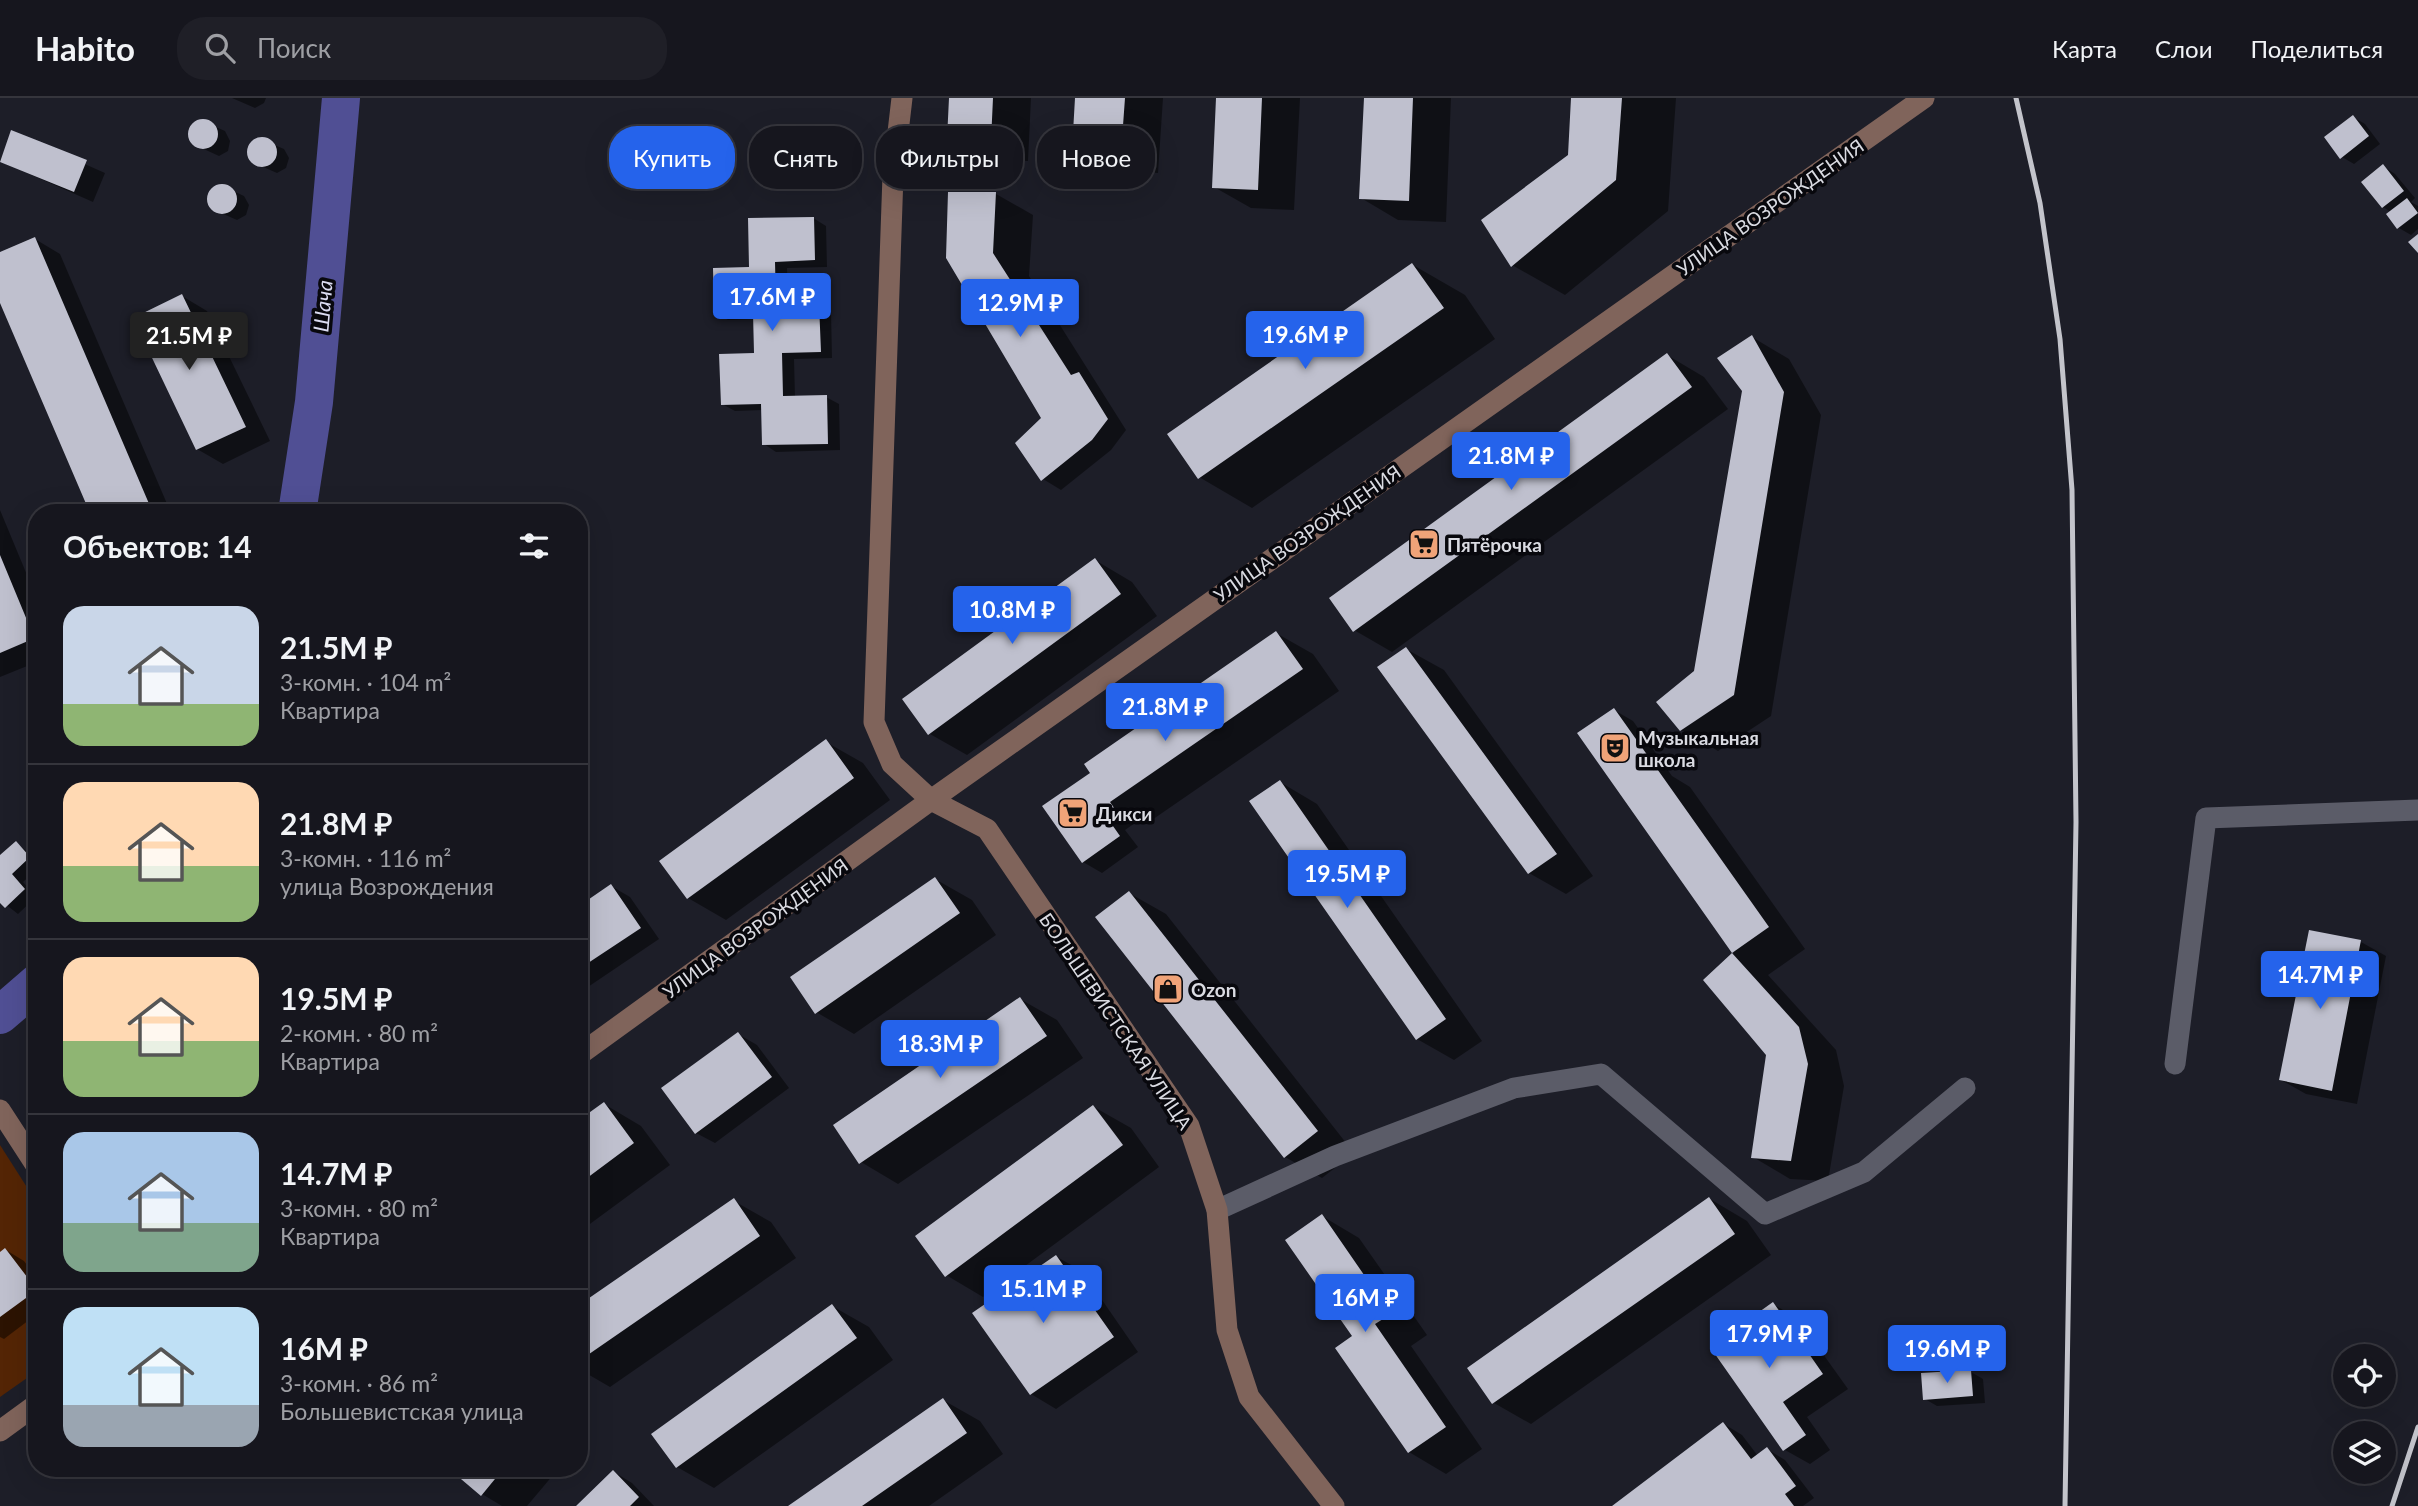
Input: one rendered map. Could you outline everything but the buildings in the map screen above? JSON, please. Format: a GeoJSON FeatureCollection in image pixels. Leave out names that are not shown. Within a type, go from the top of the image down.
{"type":"FeatureCollection","features":[{"type":"Feature","properties":{"kind":"main road"},"geometry":{"type":"LineString","coordinates":[[902,98],[893,175],[874,722],[892,764],[931,800]]}},
{"type":"Feature","properties":{"kind":"main road","name":"УЛИЦА ВОЗРОЖДЕНИЯ"},"geometry":{"type":"LineString","coordinates":[[588,1048],[931,800],[1924,98]]}},
{"type":"Feature","properties":{"kind":"main road","name":"БОЛЬШЕВИСТСКАЯ УЛИЦА"},"geometry":{"type":"LineString","coordinates":[[931,800],[987,829],[1189,1126],[1217,1210],[1227,1330],[1249,1397],[1334,1506]]}},
{"type":"Feature","properties":{"kind":"main road"},"geometry":{"type":"LineString","coordinates":[[0,1110],[28,1153]]}},
{"type":"Feature","properties":{"kind":"main road"},"geometry":{"type":"LineString","coordinates":[[0,1431],[28,1411]]}},
{"type":"Feature","properties":{"kind":"street"},"geometry":{"type":"LineString","coordinates":[[2175,1064],[2206,818],[2418,810]]}},
{"type":"Feature","properties":{"kind":"street"},"geometry":{"type":"LineString","coordinates":[[1217,1210],[1335,1157],[1514,1088],[1601,1074],[1765,1214],[1864,1172],[1965,1088]]}},
{"type":"Feature","properties":{"kind":"shaded area"},"geometry":{"type":"Polygon","coordinates":[[[0,1145],[28,1189],[28,1377],[0,1397],[0,1145]]]}},
{"type":"Feature","properties":{"kind":"waterway","name":"Шача"},"geometry":{"type":"LineString","coordinates":[[298,504],[314,402],[341,98]]}},
{"type":"Feature","properties":{"kind":"waterway","name":"Шача"},"geometry":{"type":"LineString","coordinates":[[0,1015],[28,991]]}},
{"type":"Feature","properties":{"kind":"railway"},"geometry":{"type":"LineString","coordinates":[[2016,98],[2040,203],[2060,339],[2072,490],[2076,822],[2065,1506]]}},
{"type":"Feature","properties":{"kind":"railway"},"geometry":{"type":"LineString","coordinates":[[2392,1506],[2418,1427]]}},
{"type":"Feature","properties":{"kind":"place","name":"Пятёрочка"},"geometry":{"type":"Point","coordinates":[1424,544]}},
{"type":"Feature","properties":{"kind":"place","name":"Музыкальная школа"},"geometry":{"type":"Point","coordinates":[1615,748]}},
{"type":"Feature","properties":{"kind":"place","name":"Дикси"},"geometry":{"type":"Point","coordinates":[1073,813]}},
{"type":"Feature","properties":{"kind":"place","name":"Ozon"},"geometry":{"type":"Point","coordinates":[1168,989]}}]}
